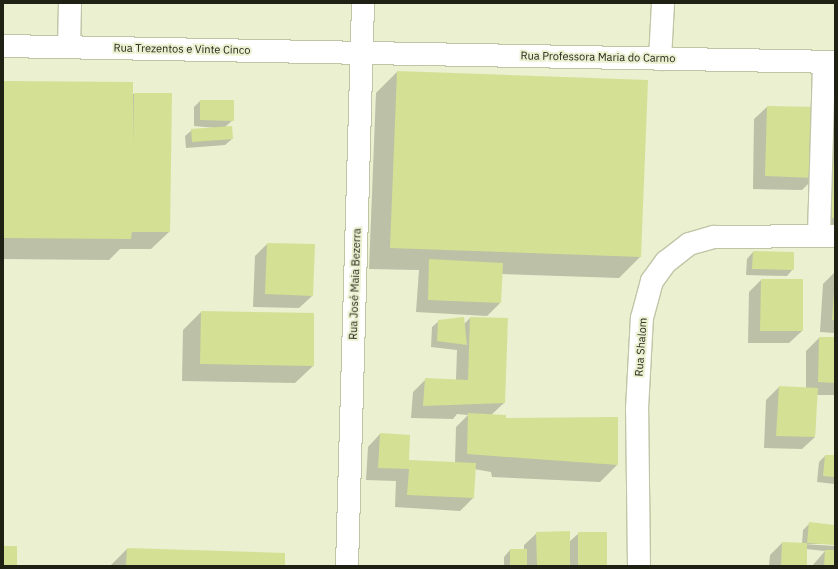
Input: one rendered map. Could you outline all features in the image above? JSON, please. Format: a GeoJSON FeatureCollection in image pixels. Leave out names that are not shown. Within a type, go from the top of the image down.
{"type":"FeatureCollection","features":[{"type":"Feature","properties":{"kind":"street"},"geometry":{"type":"LineString","coordinates":[[69,47],[70,3]]}},
{"type":"Feature","properties":{"kind":"street","name":"Rua José Maia Bezerra"},"geometry":{"type":"LineString","coordinates":[[347,566],[363,3]]}},
{"type":"Feature","properties":{"kind":"street"},"geometry":{"type":"LineString","coordinates":[[660,59],[662,3]]}},
{"type":"Feature","properties":{"kind":"street","name":"Rua Trezentos e Vinte Cinco"},"geometry":{"type":"LineString","coordinates":[[3,46],[361,52]]}},
{"type":"Feature","properties":{"kind":"street","name":"Rua Professora Maria do Carmo"},"geometry":{"type":"LineString","coordinates":[[361,52],[830,62]]}},
{"type":"Feature","properties":{"kind":"street"},"geometry":{"type":"LineString","coordinates":[[827,235],[830,62]]}},
{"type":"Feature","properties":{"kind":"street","name":"Rua Shalom"},"geometry":{"type":"LineString","coordinates":[[639,566],[637,409],[642,318],[652,281],[666,262],[689,244],[714,237],[827,235]]}},
{"type":"Feature","properties":{"kind":"building"},"geometry":{"type":"Polygon","coordinates":[[[397,71],[648,80],[641,257],[390,248],[397,71]]]}},
{"type":"Feature","properties":{"kind":"building"},"geometry":{"type":"Polygon","coordinates":[[[3,81],[133,82],[133,145],[134,93],[172,93],[170,232],[132,232],[131,239],[3,238],[3,81]]]}},
{"type":"Feature","properties":{"kind":"building"},"geometry":{"type":"Polygon","coordinates":[[[200,100],[234,100],[234,121],[200,120],[200,100]]]}},
{"type":"Feature","properties":{"kind":"building"},"geometry":{"type":"Polygon","coordinates":[[[832,101],[835,101],[835,218],[832,218],[832,101]]]}},
{"type":"Feature","properties":{"kind":"building"},"geometry":{"type":"Polygon","coordinates":[[[767,106],[817,107],[816,178],[765,176],[767,106]]]}},
{"type":"Feature","properties":{"kind":"building"},"geometry":{"type":"Polygon","coordinates":[[[232,126],[233,139],[192,142],[191,129],[232,126]]]}},
{"type":"Feature","properties":{"kind":"building"},"geometry":{"type":"Polygon","coordinates":[[[267,243],[315,244],[313,296],[265,294],[267,243]]]}},
{"type":"Feature","properties":{"kind":"building"},"geometry":{"type":"Polygon","coordinates":[[[753,251],[794,252],[794,270],[752,269],[753,251]]]}},
{"type":"Feature","properties":{"kind":"building"},"geometry":{"type":"Polygon","coordinates":[[[429,259],[503,263],[501,303],[428,300],[429,259]]]}},
{"type":"Feature","properties":{"kind":"building"},"geometry":{"type":"Polygon","coordinates":[[[761,279],[803,279],[803,331],[760,331],[761,279]]]}},
{"type":"Feature","properties":{"kind":"building"},"geometry":{"type":"Polygon","coordinates":[[[834,291],[835,320],[832,320],[834,291]]]}},
{"type":"Feature","properties":{"kind":"building"},"geometry":{"type":"Polygon","coordinates":[[[201,311],[314,313],[314,366],[200,364],[201,311]]]}},
{"type":"Feature","properties":{"kind":"building"},"geometry":{"type":"Polygon","coordinates":[[[464,317],[467,345],[437,341],[438,320],[464,317]]]}},
{"type":"Feature","properties":{"kind":"building"},"geometry":{"type":"Polygon","coordinates":[[[470,317],[508,318],[505,403],[423,406],[425,378],[468,380],[470,317]]]}},
{"type":"Feature","properties":{"kind":"building"},"geometry":{"type":"Polygon","coordinates":[[[819,337],[835,337],[835,383],[818,382],[819,337]]]}},
{"type":"Feature","properties":{"kind":"building"},"geometry":{"type":"Polygon","coordinates":[[[779,386],[818,388],[815,437],[776,436],[779,386]]]}},
{"type":"Feature","properties":{"kind":"building"},"geometry":{"type":"Polygon","coordinates":[[[468,413],[506,415],[506,418],[618,417],[618,465],[467,454],[468,413]]]}},
{"type":"Feature","properties":{"kind":"building"},"geometry":{"type":"Polygon","coordinates":[[[380,433],[410,435],[409,460],[476,463],[474,498],[407,495],[409,469],[378,468],[380,433]]]}},
{"type":"Feature","properties":{"kind":"building"},"geometry":{"type":"Polygon","coordinates":[[[825,455],[835,455],[835,477],[823,476],[825,455]]]}},
{"type":"Feature","properties":{"kind":"building"},"geometry":{"type":"Polygon","coordinates":[[[809,522],[835,525],[835,545],[807,543],[809,522]]]}},
{"type":"Feature","properties":{"kind":"building"},"geometry":{"type":"Polygon","coordinates":[[[570,531],[570,566],[537,566],[536,532],[570,531]]]}},
{"type":"Feature","properties":{"kind":"building"},"geometry":{"type":"Polygon","coordinates":[[[578,532],[607,532],[607,566],[578,566],[578,532]]]}},
{"type":"Feature","properties":{"kind":"building"},"geometry":{"type":"Polygon","coordinates":[[[782,542],[807,543],[807,566],[781,566],[782,542]]]}},
{"type":"Feature","properties":{"kind":"building"},"geometry":{"type":"Polygon","coordinates":[[[3,546],[17,546],[17,566],[3,566],[3,546]]]}},
{"type":"Feature","properties":{"kind":"building"},"geometry":{"type":"Polygon","coordinates":[[[127,548],[285,553],[285,566],[126,566],[127,548]]]}},
{"type":"Feature","properties":{"kind":"building"},"geometry":{"type":"Polygon","coordinates":[[[510,549],[527,549],[527,566],[510,566],[510,549]]]}},
{"type":"Feature","properties":{"kind":"building"},"geometry":{"type":"Polygon","coordinates":[[[825,550],[835,550],[835,566],[824,566],[825,550]]]}}]}
